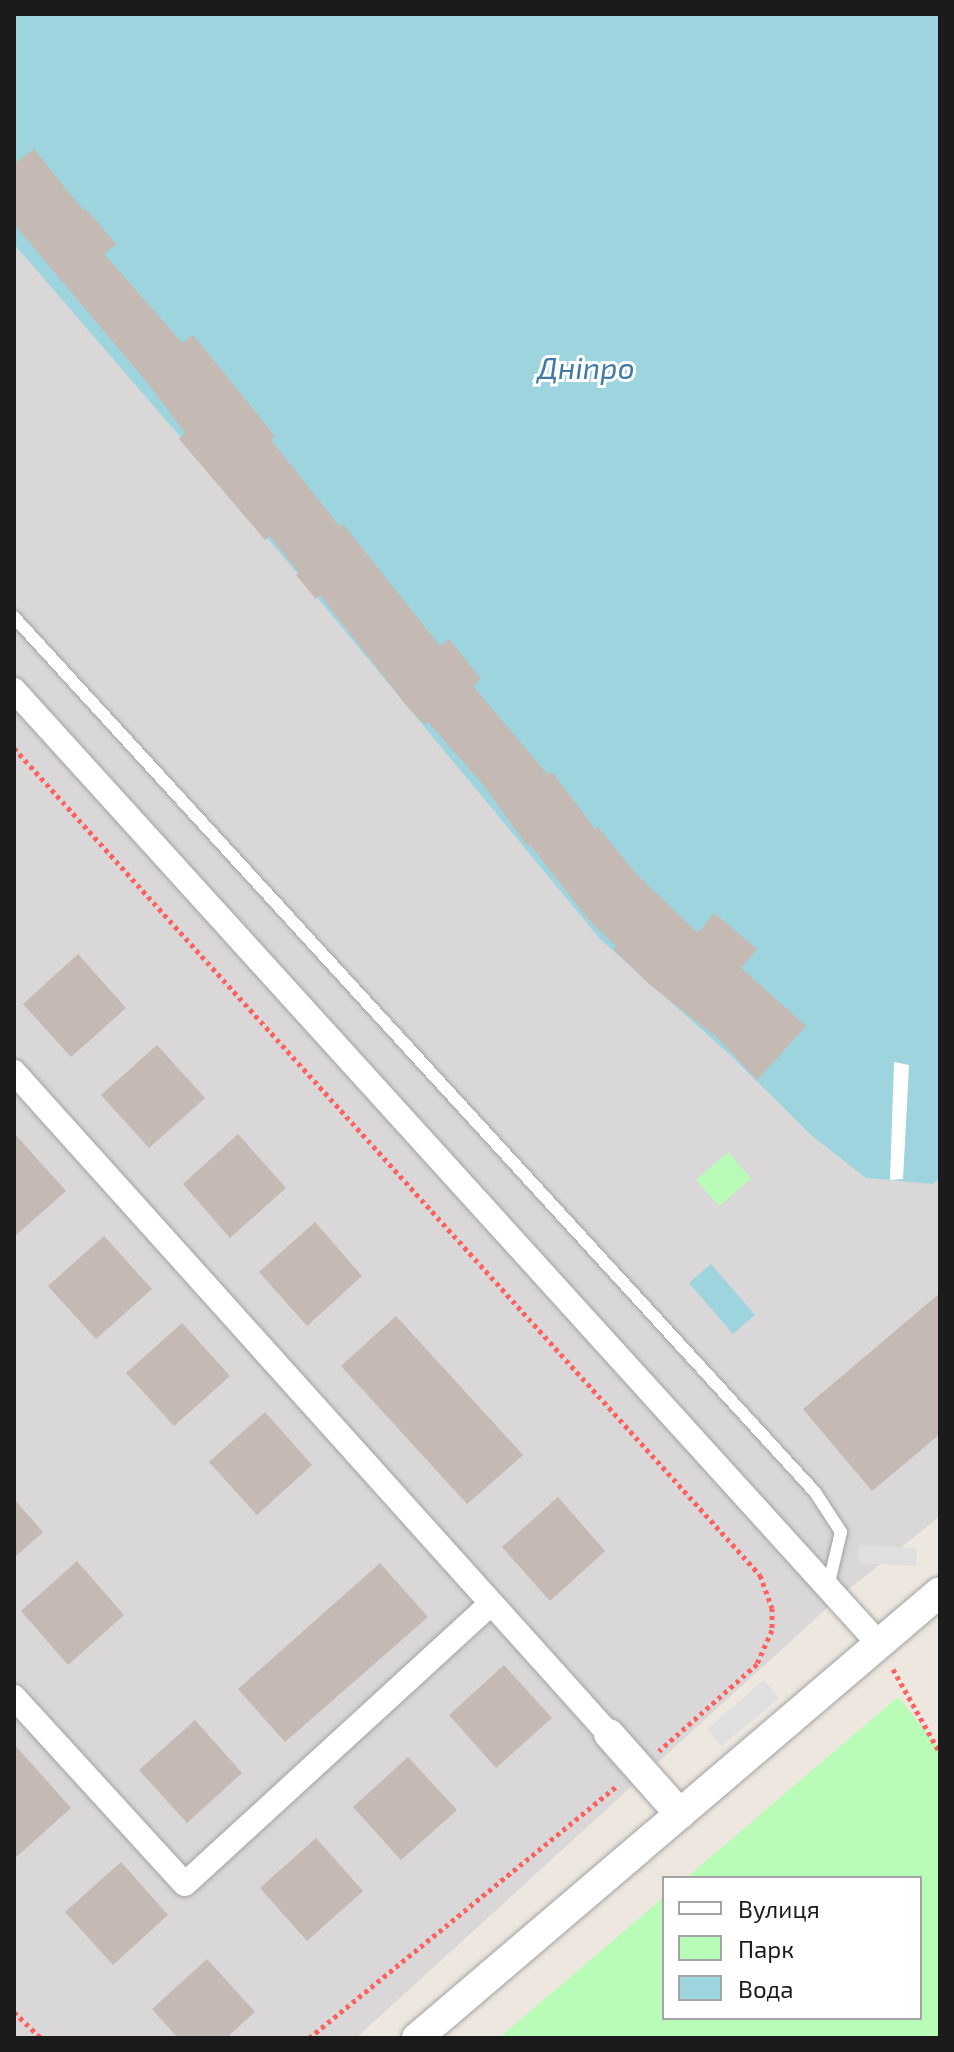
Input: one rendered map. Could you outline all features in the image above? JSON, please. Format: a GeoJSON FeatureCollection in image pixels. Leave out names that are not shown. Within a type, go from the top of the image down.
{"type":"FeatureCollection","features":[{"type":"Feature","properties":{"kind":"street"},"geometry":{"type":"LineString","coordinates":[[14,690],[879,1644]]}},
{"type":"Feature","properties":{"kind":"street"},"geometry":{"type":"LineString","coordinates":[[14,1072],[680,1814]]}},
{"type":"Feature","properties":{"kind":"street"},"geometry":{"type":"LineString","coordinates":[[417,2038],[940,1592]]}},
{"type":"Feature","properties":{"kind":"street"},"geometry":{"type":"LineString","coordinates":[[14,1697],[185,1884],[490,1605]]}},
{"type":"Feature","properties":{"kind":"lane"},"geometry":{"type":"LineString","coordinates":[[14,617],[815,1492],[841,1532],[828,1587]]}},
{"type":"Feature","properties":{"kind":"path"},"geometry":{"type":"LineString","coordinates":[[14,748],[760,1575],[772,1608],[772,1630],[757,1664],[639,1768],[309,2038]]}},
{"type":"Feature","properties":{"kind":"path"},"geometry":{"type":"LineString","coordinates":[[879,1644],[940,1753]]}},
{"type":"Feature","properties":{"kind":"path"},"geometry":{"type":"LineString","coordinates":[[14,2012],[41,2038]]}},
{"type":"Feature","properties":{"kind":"shaded area"},"geometry":{"type":"Polygon","coordinates":[[[14,244],[286,560],[600,939],[729,1054],[812,1136],[866,1178],[933,1184],[940,1178],[940,1516],[838,1598],[356,2038],[14,2038],[14,244]]]}},
{"type":"Feature","properties":{"kind":"shaded area"},"geometry":{"type":"Polygon","coordinates":[[[859,1545],[917,1548],[916,1566],[858,1563],[859,1545]]]}},
{"type":"Feature","properties":{"kind":"shaded area"},"geometry":{"type":"Polygon","coordinates":[[[764,1680],[779,1698],[722,1746],[707,1729],[764,1680]]]}},
{"type":"Feature","properties":{"kind":"green space"},"geometry":{"type":"Polygon","coordinates":[[[728,1152],[751,1179],[719,1206],[696,1180],[728,1152]]]}},
{"type":"Feature","properties":{"kind":"green space"},"geometry":{"type":"Polygon","coordinates":[[[898,1697],[940,1749],[940,2038],[499,2038],[662,1899],[662,2020],[922,2020],[922,1876],[688,1876],[898,1697]]]}},
{"type":"Feature","properties":{"kind":"water","name":"Дніпро"},"geometry":{"type":"Polygon","coordinates":[[[14,14],[940,14],[940,1178],[933,1184],[866,1178],[812,1136],[729,1054],[600,939],[286,560],[14,244],[14,14]]]}},
{"type":"Feature","properties":{"kind":"water"},"geometry":{"type":"Polygon","coordinates":[[[711,1264],[755,1315],[733,1334],[689,1283],[711,1264]]]}},
{"type":"Feature","properties":{"kind":"pier"},"geometry":{"type":"Polygon","coordinates":[[[894,1062],[909,1065],[903,1179],[890,1180],[894,1062]]]}},
{"type":"Feature","properties":{"kind":"building"},"geometry":{"type":"Polygon","coordinates":[[[34,149],[83,210],[85,208],[116,244],[104,254],[182,343],[193,335],[275,436],[271,440],[340,527],[343,524],[440,646],[449,639],[481,679],[473,686],[548,775],[552,772],[595,829],[598,827],[636,874],[698,933],[714,913],[757,949],[741,968],[806,1026],[757,1080],[719,1039],[650,985],[613,949],[616,946],[589,920],[530,845],[528,847],[481,782],[428,722],[425,725],[409,709],[320,595],[316,599],[296,575],[299,573],[270,536],[265,540],[179,439],[185,433],[150,386],[14,224],[14,164],[34,149]]]}},
{"type":"Feature","properties":{"kind":"building"},"geometry":{"type":"Polygon","coordinates":[[[78,954],[126,1008],[71,1057],[23,1004],[78,954]]]}},
{"type":"Feature","properties":{"kind":"building"},"geometry":{"type":"Polygon","coordinates":[[[157,1045],[205,1098],[149,1148],[101,1095],[157,1045]]]}},
{"type":"Feature","properties":{"kind":"building"},"geometry":{"type":"Polygon","coordinates":[[[14,1133],[66,1191],[14,1237],[14,1133]]]}},
{"type":"Feature","properties":{"kind":"building"},"geometry":{"type":"Polygon","coordinates":[[[238,1134],[286,1188],[230,1238],[183,1184],[238,1134]]]}},
{"type":"Feature","properties":{"kind":"building"},"geometry":{"type":"Polygon","coordinates":[[[315,1222],[362,1276],[307,1326],[259,1272],[315,1222]]]}},
{"type":"Feature","properties":{"kind":"building"},"geometry":{"type":"Polygon","coordinates":[[[104,1236],[152,1289],[96,1339],[48,1286],[104,1236]]]}},
{"type":"Feature","properties":{"kind":"building"},"geometry":{"type":"Polygon","coordinates":[[[940,1293],[940,1434],[872,1491],[803,1409],[940,1293]]]}},
{"type":"Feature","properties":{"kind":"building"},"geometry":{"type":"Polygon","coordinates":[[[396,1316],[523,1455],[467,1504],[341,1366],[396,1316]]]}},
{"type":"Feature","properties":{"kind":"building"},"geometry":{"type":"Polygon","coordinates":[[[182,1323],[230,1376],[174,1426],[126,1373],[182,1323]]]}},
{"type":"Feature","properties":{"kind":"building"},"geometry":{"type":"Polygon","coordinates":[[[265,1412],[312,1465],[257,1515],[209,1462],[265,1412]]]}},
{"type":"Feature","properties":{"kind":"building"},"geometry":{"type":"Polygon","coordinates":[[[558,1497],[605,1551],[550,1601],[502,1547],[558,1497]]]}},
{"type":"Feature","properties":{"kind":"building"},"geometry":{"type":"Polygon","coordinates":[[[14,1499],[43,1532],[14,1558],[14,1499]]]}},
{"type":"Feature","properties":{"kind":"building"},"geometry":{"type":"Polygon","coordinates":[[[77,1561],[124,1615],[68,1665],[21,1611],[77,1561]]]}},
{"type":"Feature","properties":{"kind":"building"},"geometry":{"type":"Polygon","coordinates":[[[380,1563],[428,1617],[285,1742],[238,1689],[380,1563]]]}},
{"type":"Feature","properties":{"kind":"building"},"geometry":{"type":"Polygon","coordinates":[[[504,1665],[552,1718],[496,1768],[449,1715],[504,1665]]]}},
{"type":"Feature","properties":{"kind":"building"},"geometry":{"type":"Polygon","coordinates":[[[195,1720],[242,1773],[187,1823],[139,1770],[195,1720]]]}},
{"type":"Feature","properties":{"kind":"building"},"geometry":{"type":"Polygon","coordinates":[[[14,1744],[71,1808],[14,1859],[14,1744]]]}},
{"type":"Feature","properties":{"kind":"building"},"geometry":{"type":"Polygon","coordinates":[[[408,1757],[457,1810],[401,1860],[353,1807],[408,1757]]]}},
{"type":"Feature","properties":{"kind":"building"},"geometry":{"type":"Polygon","coordinates":[[[316,1838],[363,1891],[307,1941],[260,1888],[316,1838]]]}},
{"type":"Feature","properties":{"kind":"building"},"geometry":{"type":"Polygon","coordinates":[[[121,1862],[168,1915],[113,1965],[65,1912],[121,1862]]]}},
{"type":"Feature","properties":{"kind":"building"},"geometry":{"type":"Polygon","coordinates":[[[207,1959],[255,2012],[226,2038],[178,2038],[152,2009],[207,1959]]]}}]}
